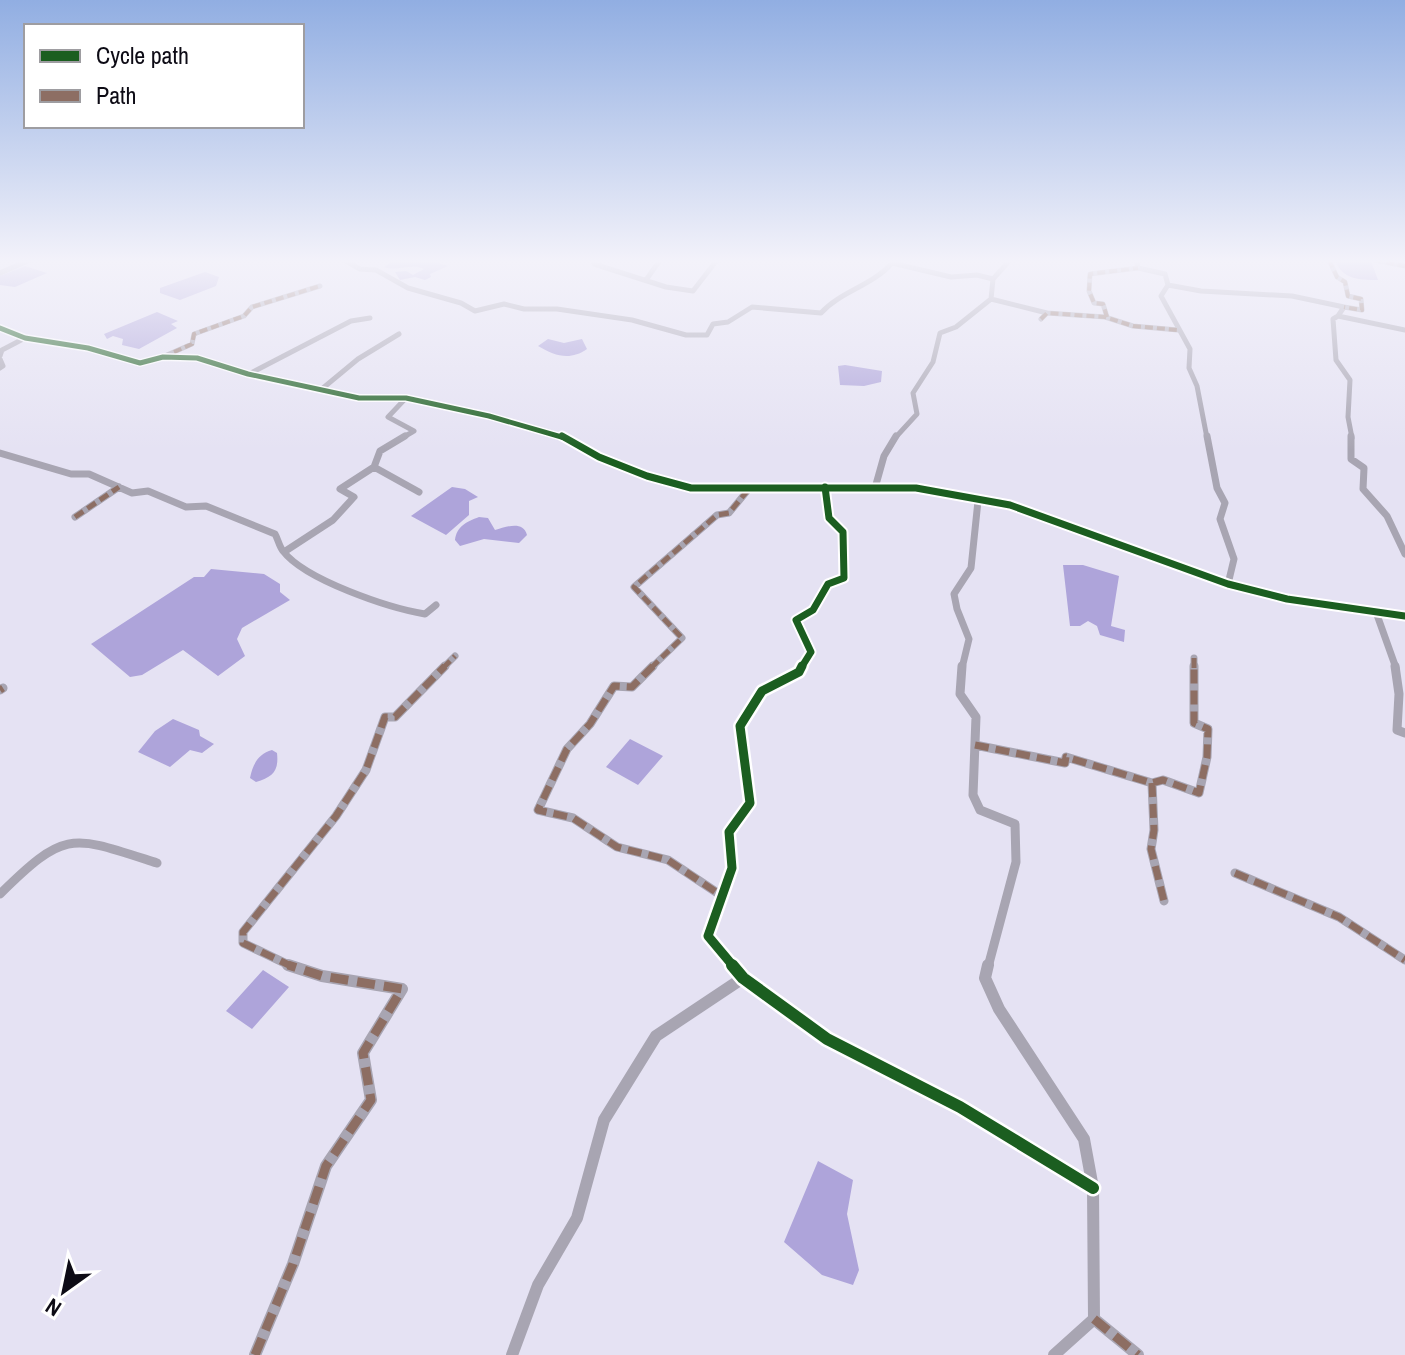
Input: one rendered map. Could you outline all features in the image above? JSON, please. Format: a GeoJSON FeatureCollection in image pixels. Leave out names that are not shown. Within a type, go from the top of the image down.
{"type":"FeatureCollection","features":[{"type":"Feature","properties":{"kind":"street"},"geometry":{"type":"LineString","coordinates":[[0,328],[25,338],[88,348],[140,363],[192,344],[194,334],[224,323]]}},
{"type":"Feature","properties":{"kind":"street"},"geometry":{"type":"LineString","coordinates":[[248,374],[347,323]]}},
{"type":"Feature","properties":{"kind":"street"},"geometry":{"type":"LineString","coordinates":[[644,323],[686,335],[707,335],[713,324],[719,323]]}},
{"type":"Feature","properties":{"kind":"street"},"geometry":{"type":"LineString","coordinates":[[875,488],[878,463],[900,431],[917,414],[913,393],[933,362],[940,333],[961,323]]}},
{"type":"Feature","properties":{"kind":"street"},"geometry":{"type":"LineString","coordinates":[[1125,323],[1178,330]]}},
{"type":"Feature","properties":{"kind":"street"},"geometry":{"type":"LineString","coordinates":[[1175,323],[1190,349],[1187,360],[1189,374],[1197,386],[1211,464],[1217,488],[1225,503],[1220,519],[1234,559],[1228,584]]}},
{"type":"Feature","properties":{"kind":"street"},"geometry":{"type":"LineString","coordinates":[[1333,323],[1336,360],[1350,380],[1348,417],[1353,445],[1351,459],[1364,468],[1363,489],[1387,516],[1405,554]]}},
{"type":"Feature","properties":{"kind":"street"},"geometry":{"type":"LineString","coordinates":[[1373,323],[1405,330]]}},
{"type":"Feature","properties":{"kind":"street"},"geometry":{"type":"LineString","coordinates":[[323,388],[358,359],[399,334]]}},
{"type":"Feature","properties":{"kind":"street"},"geometry":{"type":"LineString","coordinates":[[0,368],[3,366],[0,358],[2,350],[25,338]]}},
{"type":"Feature","properties":{"kind":"street"},"geometry":{"type":"LineString","coordinates":[[163,357],[197,358],[248,374],[359,398],[406,398],[556,433],[588,452],[647,476],[691,488],[916,488],[1010,505],[1228,584],[1287,599],[1405,616]]}},
{"type":"Feature","properties":{"kind":"street"},"geometry":{"type":"LineString","coordinates":[[284,552],[333,520],[354,497],[340,489],[374,467],[380,451],[414,431],[388,417],[406,398]]}},
{"type":"Feature","properties":{"kind":"street"},"geometry":{"type":"LineString","coordinates":[[0,453],[71,474],[89,474],[132,493],[148,491],[186,507],[206,506],[275,534],[284,552],[316,573],[404,612],[425,614],[436,605]]}},
{"type":"Feature","properties":{"kind":"street"},"geometry":{"type":"LineString","coordinates":[[374,467],[419,492]]}},
{"type":"Feature","properties":{"kind":"street"},"geometry":{"type":"LineString","coordinates":[[75,517],[119,487]]}},
{"type":"Feature","properties":{"kind":"street"},"geometry":{"type":"LineString","coordinates":[[825,487],[829,518],[843,532],[844,578],[828,584],[813,610],[796,620],[811,652],[799,672],[762,691],[740,726],[750,803],[729,832],[732,868],[708,936],[743,978],[827,1039],[960,1107],[1093,1188]]}},
{"type":"Feature","properties":{"kind":"street"},"geometry":{"type":"LineString","coordinates":[[722,896],[668,860],[617,847],[573,818],[538,810],[567,749],[590,724],[614,686],[632,687],[682,638],[634,587],[717,515],[729,513],[748,490]]}},
{"type":"Feature","properties":{"kind":"street"},"geometry":{"type":"LineString","coordinates":[[978,501],[971,568],[956,582],[953,596],[969,639],[963,654],[960,694],[976,717],[973,795],[980,810],[1015,824],[1016,862],[985,978],[999,1009],[1084,1139],[1093,1188],[1094,1319],[1054,1355]]}},
{"type":"Feature","properties":{"kind":"street"},"geometry":{"type":"LineString","coordinates":[[1376,612],[1396,661],[1402,690],[1397,730],[1405,733]]}},
{"type":"Feature","properties":{"kind":"street"},"geometry":{"type":"LineString","coordinates":[[255,1355],[293,1264],[326,1166],[371,1100],[363,1053],[402,989],[378,983],[336,980],[278,963],[243,943],[243,932],[336,816],[366,770],[385,717],[395,717],[455,656]]}},
{"type":"Feature","properties":{"kind":"street"},"geometry":{"type":"LineString","coordinates":[[975,745],[1065,763],[1066,757],[1152,783],[1163,780],[1199,793],[1209,740],[1208,729],[1194,723],[1194,658]]}},
{"type":"Feature","properties":{"kind":"street"},"geometry":{"type":"LineString","coordinates":[[1152,783],[1154,830],[1151,849],[1164,901]]}},
{"type":"Feature","properties":{"kind":"street"},"geometry":{"type":"LineString","coordinates":[[0,894],[43,854],[60,844],[102,846],[157,863]]}},
{"type":"Feature","properties":{"kind":"street"},"geometry":{"type":"LineString","coordinates":[[1235,873],[1339,917],[1405,960]]}},
{"type":"Feature","properties":{"kind":"street"},"geometry":{"type":"LineString","coordinates":[[512,1355],[538,1285],[577,1218],[604,1120],[656,1036],[743,978]]}},
{"type":"Feature","properties":{"kind":"street"},"geometry":{"type":"LineString","coordinates":[[1094,1319],[1138,1355]]}},
{"type":"Feature","properties":{"kind":"shaded area"},"geometry":{"type":"Polygon","coordinates":[[[130,323],[173,323],[177,328],[139,349],[122,345],[123,339],[113,336],[107,339],[104,334],[130,323]]]}},
{"type":"Feature","properties":{"kind":"shaded area"},"geometry":{"type":"Polygon","coordinates":[[[548,339],[564,343],[582,339],[587,349],[575,355],[556,355],[538,346],[548,339]]]}},
{"type":"Feature","properties":{"kind":"shaded area"},"geometry":{"type":"Polygon","coordinates":[[[838,366],[882,371],[881,382],[864,386],[840,385],[838,366]]]}},
{"type":"Feature","properties":{"kind":"shaded area"},"geometry":{"type":"Polygon","coordinates":[[[452,487],[465,489],[478,497],[469,501],[469,515],[446,535],[411,516],[452,487]]]}},
{"type":"Feature","properties":{"kind":"shaded area"},"geometry":{"type":"Polygon","coordinates":[[[479,517],[488,518],[495,530],[518,526],[527,535],[519,543],[484,539],[460,546],[455,540],[458,531],[479,517]]]}},
{"type":"Feature","properties":{"kind":"shaded area"},"geometry":{"type":"Polygon","coordinates":[[[1063,565],[1083,565],[1119,576],[1111,626],[1125,630],[1124,642],[1100,635],[1097,626],[1088,621],[1080,626],[1070,626],[1063,565]]]}},
{"type":"Feature","properties":{"kind":"shaded area"},"geometry":{"type":"Polygon","coordinates":[[[211,569],[264,574],[280,584],[280,592],[290,600],[242,628],[237,639],[245,656],[218,676],[183,650],[142,675],[130,677],[91,644],[194,577],[204,577],[211,569]]]}},
{"type":"Feature","properties":{"kind":"shaded area"},"geometry":{"type":"Polygon","coordinates":[[[173,719],[199,730],[200,736],[214,744],[202,753],[190,750],[170,767],[138,752],[155,731],[173,719]]]}},
{"type":"Feature","properties":{"kind":"shaded area"},"geometry":{"type":"Polygon","coordinates":[[[630,739],[663,756],[638,785],[606,767],[630,739]]]}},
{"type":"Feature","properties":{"kind":"shaded area"},"geometry":{"type":"Polygon","coordinates":[[[272,750],[277,753],[276,769],[267,778],[256,782],[250,778],[255,764],[263,754],[272,750]]]}},
{"type":"Feature","properties":{"kind":"shaded area"},"geometry":{"type":"Polygon","coordinates":[[[263,970],[289,987],[252,1029],[226,1011],[263,970]]]}},
{"type":"Feature","properties":{"kind":"shaded area"},"geometry":{"type":"Polygon","coordinates":[[[818,1161],[853,1180],[847,1214],[859,1270],[853,1285],[822,1275],[784,1242],[818,1161]]]}},
{"type":"Feature","properties":{"kind":"marked path"},"geometry":{"type":"LineString","coordinates":[[174,352],[192,344],[194,334],[224,323]]}},
{"type":"Feature","properties":{"kind":"marked path"},"geometry":{"type":"LineString","coordinates":[[1124,323],[1178,330]]}},
{"type":"Feature","properties":{"kind":"marked path"},"geometry":{"type":"LineString","coordinates":[[75,517],[119,487]]}},
{"type":"Feature","properties":{"kind":"marked path"},"geometry":{"type":"LineString","coordinates":[[722,896],[668,860],[617,847],[573,818],[538,810],[567,749],[590,724],[614,686],[632,687],[682,638],[634,587],[717,515],[729,513],[748,490]]}},
{"type":"Feature","properties":{"kind":"marked path"},"geometry":{"type":"LineString","coordinates":[[255,1355],[293,1264],[326,1166],[371,1100],[363,1053],[402,989],[343,981],[299,969],[243,943],[243,932],[336,816],[366,770],[385,717],[395,717],[455,656]]}},
{"type":"Feature","properties":{"kind":"marked path"},"geometry":{"type":"LineString","coordinates":[[975,745],[1065,763],[1066,757],[1152,783],[1163,780],[1199,793],[1207,757],[1208,729],[1194,723],[1194,658]]}},
{"type":"Feature","properties":{"kind":"marked path"},"geometry":{"type":"LineString","coordinates":[[1152,783],[1154,830],[1151,849],[1164,901]]}},
{"type":"Feature","properties":{"kind":"marked path"},"geometry":{"type":"LineString","coordinates":[[1235,873],[1339,917],[1405,960]]}},
{"type":"Feature","properties":{"kind":"marked path"},"geometry":{"type":"LineString","coordinates":[[1094,1319],[1138,1355]]}},
{"type":"Feature","properties":{"kind":"cycle path"},"geometry":{"type":"LineString","coordinates":[[0,328],[25,338],[88,348],[140,363],[163,357],[197,358],[248,374],[359,398],[406,398],[489,416],[556,433],[599,457],[647,476],[691,488],[916,488],[1010,505],[1228,584],[1287,599],[1405,616]]}},
{"type":"Feature","properties":{"kind":"cycle path"},"geometry":{"type":"LineString","coordinates":[[825,487],[829,518],[843,532],[844,578],[828,584],[813,610],[796,620],[811,652],[799,672],[762,691],[740,726],[750,803],[729,832],[732,868],[708,936],[743,978],[827,1039],[960,1107],[1093,1188]]}}]}
